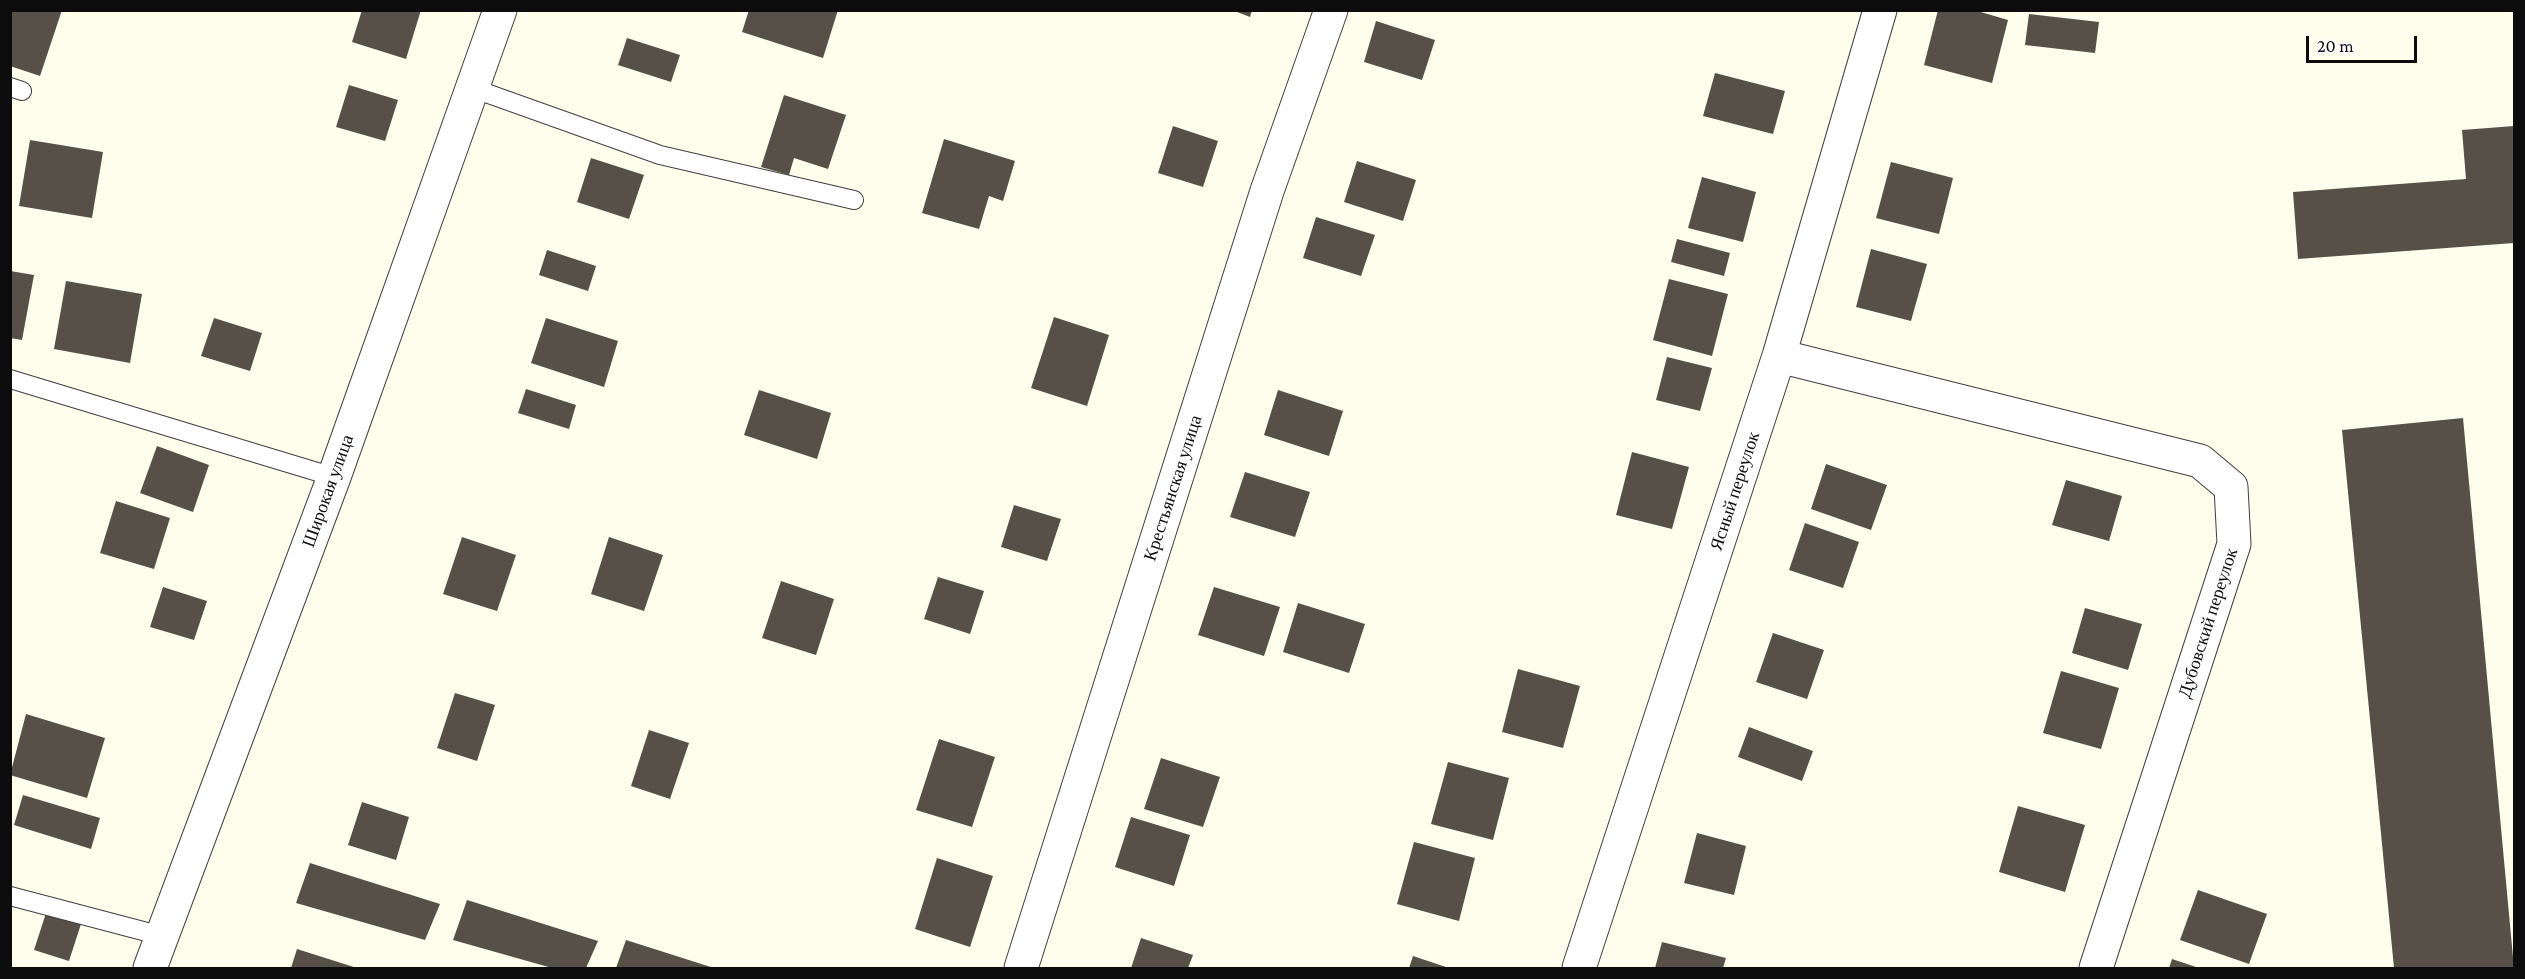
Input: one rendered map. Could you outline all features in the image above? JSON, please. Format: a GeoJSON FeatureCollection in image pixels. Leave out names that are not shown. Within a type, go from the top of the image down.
{"type":"FeatureCollection","features":[{"type":"Feature","properties":{"kind":"street","name":"Широкая улица"},"geometry":{"type":"LineString","coordinates":[[150,969],[334,477],[500,10]]}},
{"type":"Feature","properties":{"kind":"street","name":"Крестьянская улица"},"geometry":{"type":"LineString","coordinates":[[1021,969],[1267,191],[1331,10]]}},
{"type":"Feature","properties":{"kind":"street","name":"Ясный переулок"},"geometry":{"type":"LineString","coordinates":[[1579,969],[1779,356],[1880,10]]}},
{"type":"Feature","properties":{"kind":"street","name":"Дубовский переулок"},"geometry":{"type":"LineString","coordinates":[[1779,356],[2200,461],[2231,487],[2234,544],[2096,969]]}},
{"type":"Feature","properties":{"kind":"lane"},"geometry":{"type":"LineString","coordinates":[[472,88],[660,155],[854,200]]}},
{"type":"Feature","properties":{"kind":"lane"},"geometry":{"type":"LineString","coordinates":[[10,379],[334,477]]}},
{"type":"Feature","properties":{"kind":"lane"},"geometry":{"type":"LineString","coordinates":[[10,896],[162,936]]}},
{"type":"Feature","properties":{"kind":"building"},"geometry":{"type":"Polygon","coordinates":[[[10,10],[62,10],[40,76],[10,66],[10,10]]]}},
{"type":"Feature","properties":{"kind":"building"},"geometry":{"type":"Polygon","coordinates":[[[362,10],[421,10],[406,59],[352,42],[362,10]]]}},
{"type":"Feature","properties":{"kind":"building"},"geometry":{"type":"Polygon","coordinates":[[[749,10],[838,10],[823,58],[742,32],[749,10]]]}},
{"type":"Feature","properties":{"kind":"building"},"geometry":{"type":"Polygon","coordinates":[[[1232,10],[1252,10],[1250,17],[1232,10]]]}},
{"type":"Feature","properties":{"kind":"building"},"geometry":{"type":"Polygon","coordinates":[[[1938,10],[1974,10],[2008,20],[1992,83],[1924,65],[1938,10]]]}},
{"type":"Feature","properties":{"kind":"building"},"geometry":{"type":"Polygon","coordinates":[[[2029,14],[2099,22],[2095,53],[2025,45],[2029,14]]]}},
{"type":"Feature","properties":{"kind":"building"},"geometry":{"type":"Polygon","coordinates":[[[1376,21],[1435,40],[1422,80],[1364,62],[1376,21]]]}},
{"type":"Feature","properties":{"kind":"building"},"geometry":{"type":"Polygon","coordinates":[[[627,38],[680,55],[671,82],[618,65],[627,38]]]}},
{"type":"Feature","properties":{"kind":"building"},"geometry":{"type":"Polygon","coordinates":[[[1715,73],[1785,91],[1773,134],[1703,116],[1715,73]]]}},
{"type":"Feature","properties":{"kind":"building"},"geometry":{"type":"Polygon","coordinates":[[[349,85],[398,100],[385,141],[336,127],[349,85]]]}},
{"type":"Feature","properties":{"kind":"building"},"geometry":{"type":"Polygon","coordinates":[[[784,95],[846,115],[828,169],[794,158],[789,175],[761,167],[784,95]]]}},
{"type":"Feature","properties":{"kind":"building"},"geometry":{"type":"Polygon","coordinates":[[[1173,126],[1218,141],[1203,187],[1158,173],[1173,126]]]}},
{"type":"Feature","properties":{"kind":"building"},"geometry":{"type":"Polygon","coordinates":[[[2514,126],[2514,243],[2298,259],[2293,192],[2466,179],[2462,130],[2514,126]]]}},
{"type":"Feature","properties":{"kind":"building"},"geometry":{"type":"Polygon","coordinates":[[[944,139],[1015,161],[1003,201],[989,196],[979,229],[922,213],[944,139]]]}},
{"type":"Feature","properties":{"kind":"building"},"geometry":{"type":"Polygon","coordinates":[[[30,140],[103,152],[92,218],[19,206],[30,140]]]}},
{"type":"Feature","properties":{"kind":"building"},"geometry":{"type":"Polygon","coordinates":[[[591,158],[644,175],[629,219],[577,202],[591,158]]]}},
{"type":"Feature","properties":{"kind":"building"},"geometry":{"type":"Polygon","coordinates":[[[1357,161],[1416,180],[1403,221],[1344,202],[1357,161]]]}},
{"type":"Feature","properties":{"kind":"building"},"geometry":{"type":"Polygon","coordinates":[[[1891,162],[1953,178],[1939,234],[1876,218],[1891,162]]]}},
{"type":"Feature","properties":{"kind":"building"},"geometry":{"type":"Polygon","coordinates":[[[1702,177],[1756,192],[1743,242],[1688,228],[1702,177]]]}},
{"type":"Feature","properties":{"kind":"building"},"geometry":{"type":"Polygon","coordinates":[[[1316,217],[1375,235],[1361,276],[1303,258],[1316,217]]]}},
{"type":"Feature","properties":{"kind":"building"},"geometry":{"type":"Polygon","coordinates":[[[1677,239],[1730,253],[1724,276],[1671,262],[1677,239]]]}},
{"type":"Feature","properties":{"kind":"building"},"geometry":{"type":"Polygon","coordinates":[[[1871,249],[1927,264],[1911,321],[1856,307],[1871,249]]]}},
{"type":"Feature","properties":{"kind":"building"},"geometry":{"type":"Polygon","coordinates":[[[547,250],[596,266],[588,291],[539,275],[547,250]]]}},
{"type":"Feature","properties":{"kind":"building"},"geometry":{"type":"Polygon","coordinates":[[[10,271],[34,275],[22,340],[10,338],[10,271]]]}},
{"type":"Feature","properties":{"kind":"building"},"geometry":{"type":"Polygon","coordinates":[[[1669,279],[1728,294],[1712,356],[1653,340],[1669,279]]]}},
{"type":"Feature","properties":{"kind":"building"},"geometry":{"type":"Polygon","coordinates":[[[66,281],[142,294],[130,363],[54,349],[66,281]]]}},
{"type":"Feature","properties":{"kind":"building"},"geometry":{"type":"Polygon","coordinates":[[[1054,317],[1109,335],[1087,406],[1031,388],[1054,317]]]}},
{"type":"Feature","properties":{"kind":"building"},"geometry":{"type":"Polygon","coordinates":[[[214,318],[262,333],[250,371],[201,356],[214,318]]]}},
{"type":"Feature","properties":{"kind":"building"},"geometry":{"type":"Polygon","coordinates":[[[546,318],[618,341],[604,387],[531,363],[546,318]]]}},
{"type":"Feature","properties":{"kind":"building"},"geometry":{"type":"Polygon","coordinates":[[[1667,357],[1712,368],[1700,411],[1656,400],[1667,357]]]}},
{"type":"Feature","properties":{"kind":"building"},"geometry":{"type":"Polygon","coordinates":[[[526,389],[576,405],[569,429],[518,413],[526,389]]]}},
{"type":"Feature","properties":{"kind":"building"},"geometry":{"type":"Polygon","coordinates":[[[759,390],[831,413],[817,459],[744,435],[759,390]]]}},
{"type":"Feature","properties":{"kind":"building"},"geometry":{"type":"Polygon","coordinates":[[[1278,390],[1343,411],[1329,456],[1264,435],[1278,390]]]}},
{"type":"Feature","properties":{"kind":"building"},"geometry":{"type":"Polygon","coordinates":[[[2463,418],[2514,968],[2394,968],[2342,430],[2463,418]]]}},
{"type":"Feature","properties":{"kind":"building"},"geometry":{"type":"Polygon","coordinates":[[[157,446],[209,465],[193,512],[140,493],[157,446]]]}},
{"type":"Feature","properties":{"kind":"building"},"geometry":{"type":"Polygon","coordinates":[[[1632,452],[1689,467],[1672,529],[1616,515],[1632,452]]]}},
{"type":"Feature","properties":{"kind":"building"},"geometry":{"type":"Polygon","coordinates":[[[1826,464],[1887,485],[1871,530],[1811,509],[1826,464]]]}},
{"type":"Feature","properties":{"kind":"building"},"geometry":{"type":"Polygon","coordinates":[[[1245,472],[1310,492],[1295,537],[1230,517],[1245,472]]]}},
{"type":"Feature","properties":{"kind":"building"},"geometry":{"type":"Polygon","coordinates":[[[2066,480],[2122,496],[2109,541],[2052,525],[2066,480]]]}},
{"type":"Feature","properties":{"kind":"building"},"geometry":{"type":"Polygon","coordinates":[[[116,501],[170,518],[154,569],[100,553],[116,501]]]}},
{"type":"Feature","properties":{"kind":"building"},"geometry":{"type":"Polygon","coordinates":[[[1014,505],[1061,519],[1047,561],[1001,547],[1014,505]]]}},
{"type":"Feature","properties":{"kind":"building"},"geometry":{"type":"Polygon","coordinates":[[[1805,523],[1859,542],[1843,588],[1789,570],[1805,523]]]}},
{"type":"Feature","properties":{"kind":"building"},"geometry":{"type":"Polygon","coordinates":[[[462,537],[516,555],[497,611],[443,594],[462,537]]]}},
{"type":"Feature","properties":{"kind":"building"},"geometry":{"type":"Polygon","coordinates":[[[609,537],[663,555],[644,611],[591,594],[609,537]]]}},
{"type":"Feature","properties":{"kind":"building"},"geometry":{"type":"Polygon","coordinates":[[[938,577],[984,591],[970,634],[924,619],[938,577]]]}},
{"type":"Feature","properties":{"kind":"building"},"geometry":{"type":"Polygon","coordinates":[[[781,581],[834,599],[816,655],[762,638],[781,581]]]}},
{"type":"Feature","properties":{"kind":"building"},"geometry":{"type":"Polygon","coordinates":[[[163,587],[207,601],[194,640],[150,627],[163,587]]]}},
{"type":"Feature","properties":{"kind":"building"},"geometry":{"type":"Polygon","coordinates":[[[1214,587],[1280,607],[1264,656],[1198,635],[1214,587]]]}},
{"type":"Feature","properties":{"kind":"building"},"geometry":{"type":"Polygon","coordinates":[[[1298,603],[1365,624],[1349,673],[1283,652],[1298,603]]]}},
{"type":"Feature","properties":{"kind":"building"},"geometry":{"type":"Polygon","coordinates":[[[2085,608],[2142,624],[2128,670],[2072,653],[2085,608]]]}},
{"type":"Feature","properties":{"kind":"building"},"geometry":{"type":"Polygon","coordinates":[[[1773,633],[1824,650],[1807,699],[1756,682],[1773,633]]]}},
{"type":"Feature","properties":{"kind":"building"},"geometry":{"type":"Polygon","coordinates":[[[1518,669],[1580,686],[1563,748],[1502,732],[1518,669]]]}},
{"type":"Feature","properties":{"kind":"building"},"geometry":{"type":"Polygon","coordinates":[[[2061,671],[2119,688],[2101,749],[2043,733],[2061,671]]]}},
{"type":"Feature","properties":{"kind":"building"},"geometry":{"type":"Polygon","coordinates":[[[455,693],[495,705],[477,761],[437,748],[455,693]]]}},
{"type":"Feature","properties":{"kind":"building"},"geometry":{"type":"Polygon","coordinates":[[[26,714],[105,738],[87,798],[10,775],[26,714]]]}},
{"type":"Feature","properties":{"kind":"building"},"geometry":{"type":"Polygon","coordinates":[[[1749,727],[1813,751],[1802,781],[1738,757],[1749,727]]]}},
{"type":"Feature","properties":{"kind":"building"},"geometry":{"type":"Polygon","coordinates":[[[649,730],[689,743],[670,799],[631,786],[649,730]]]}},
{"type":"Feature","properties":{"kind":"building"},"geometry":{"type":"Polygon","coordinates":[[[939,739],[995,757],[972,827],[916,810],[939,739]]]}},
{"type":"Feature","properties":{"kind":"building"},"geometry":{"type":"Polygon","coordinates":[[[1161,758],[1220,777],[1203,827],[1144,809],[1161,758]]]}},
{"type":"Feature","properties":{"kind":"building"},"geometry":{"type":"Polygon","coordinates":[[[1448,762],[1509,778],[1493,840],[1431,824],[1448,762]]]}},
{"type":"Feature","properties":{"kind":"building"},"geometry":{"type":"Polygon","coordinates":[[[23,795],[100,818],[91,849],[14,825],[23,795]]]}},
{"type":"Feature","properties":{"kind":"building"},"geometry":{"type":"Polygon","coordinates":[[[362,802],[409,817],[396,860],[348,845],[362,802]]]}},
{"type":"Feature","properties":{"kind":"building"},"geometry":{"type":"Polygon","coordinates":[[[2018,806],[2085,825],[2065,892],[1999,872],[2018,806]]]}},
{"type":"Feature","properties":{"kind":"building"},"geometry":{"type":"Polygon","coordinates":[[[1131,817],[1190,835],[1174,886],[1115,867],[1131,817]]]}},
{"type":"Feature","properties":{"kind":"building"},"geometry":{"type":"Polygon","coordinates":[[[1697,833],[1746,846],[1734,895],[1684,883],[1697,833]]]}},
{"type":"Feature","properties":{"kind":"building"},"geometry":{"type":"Polygon","coordinates":[[[1414,842],[1475,858],[1459,921],[1397,904],[1414,842]]]}},
{"type":"Feature","properties":{"kind":"building"},"geometry":{"type":"Polygon","coordinates":[[[937,858],[993,876],[970,947],[915,929],[937,858]]]}},
{"type":"Feature","properties":{"kind":"building"},"geometry":{"type":"Polygon","coordinates":[[[310,863],[440,904],[425,940],[296,903],[310,863]]]}},
{"type":"Feature","properties":{"kind":"building"},"geometry":{"type":"Polygon","coordinates":[[[2198,890],[2267,914],[2249,964],[2180,940],[2198,890]]]}},
{"type":"Feature","properties":{"kind":"building"},"geometry":{"type":"Polygon","coordinates":[[[467,900],[598,941],[586,968],[552,968],[453,940],[467,900]]]}},
{"type":"Feature","properties":{"kind":"building"},"geometry":{"type":"Polygon","coordinates":[[[46,913],[81,924],[69,961],[34,950],[46,913]]]}},
{"type":"Feature","properties":{"kind":"building"},"geometry":{"type":"Polygon","coordinates":[[[1141,938],[1193,955],[1188,968],[1131,968],[1141,938]]]}},
{"type":"Feature","properties":{"kind":"building"},"geometry":{"type":"Polygon","coordinates":[[[626,940],[714,968],[616,968],[626,940]]]}},
{"type":"Feature","properties":{"kind":"building"},"geometry":{"type":"Polygon","coordinates":[[[1662,942],[1726,958],[1723,968],[1655,968],[1662,942]]]}},
{"type":"Feature","properties":{"kind":"building"},"geometry":{"type":"Polygon","coordinates":[[[297,949],[357,968],[291,968],[297,949]]]}},
{"type":"Feature","properties":{"kind":"building"},"geometry":{"type":"Polygon","coordinates":[[[1413,956],[1449,968],[1409,968],[1413,956]]]}},
{"type":"Feature","properties":{"kind":"building"},"geometry":{"type":"Polygon","coordinates":[[[2172,959],[2199,968],[2169,968],[2172,959]]]}}]}
